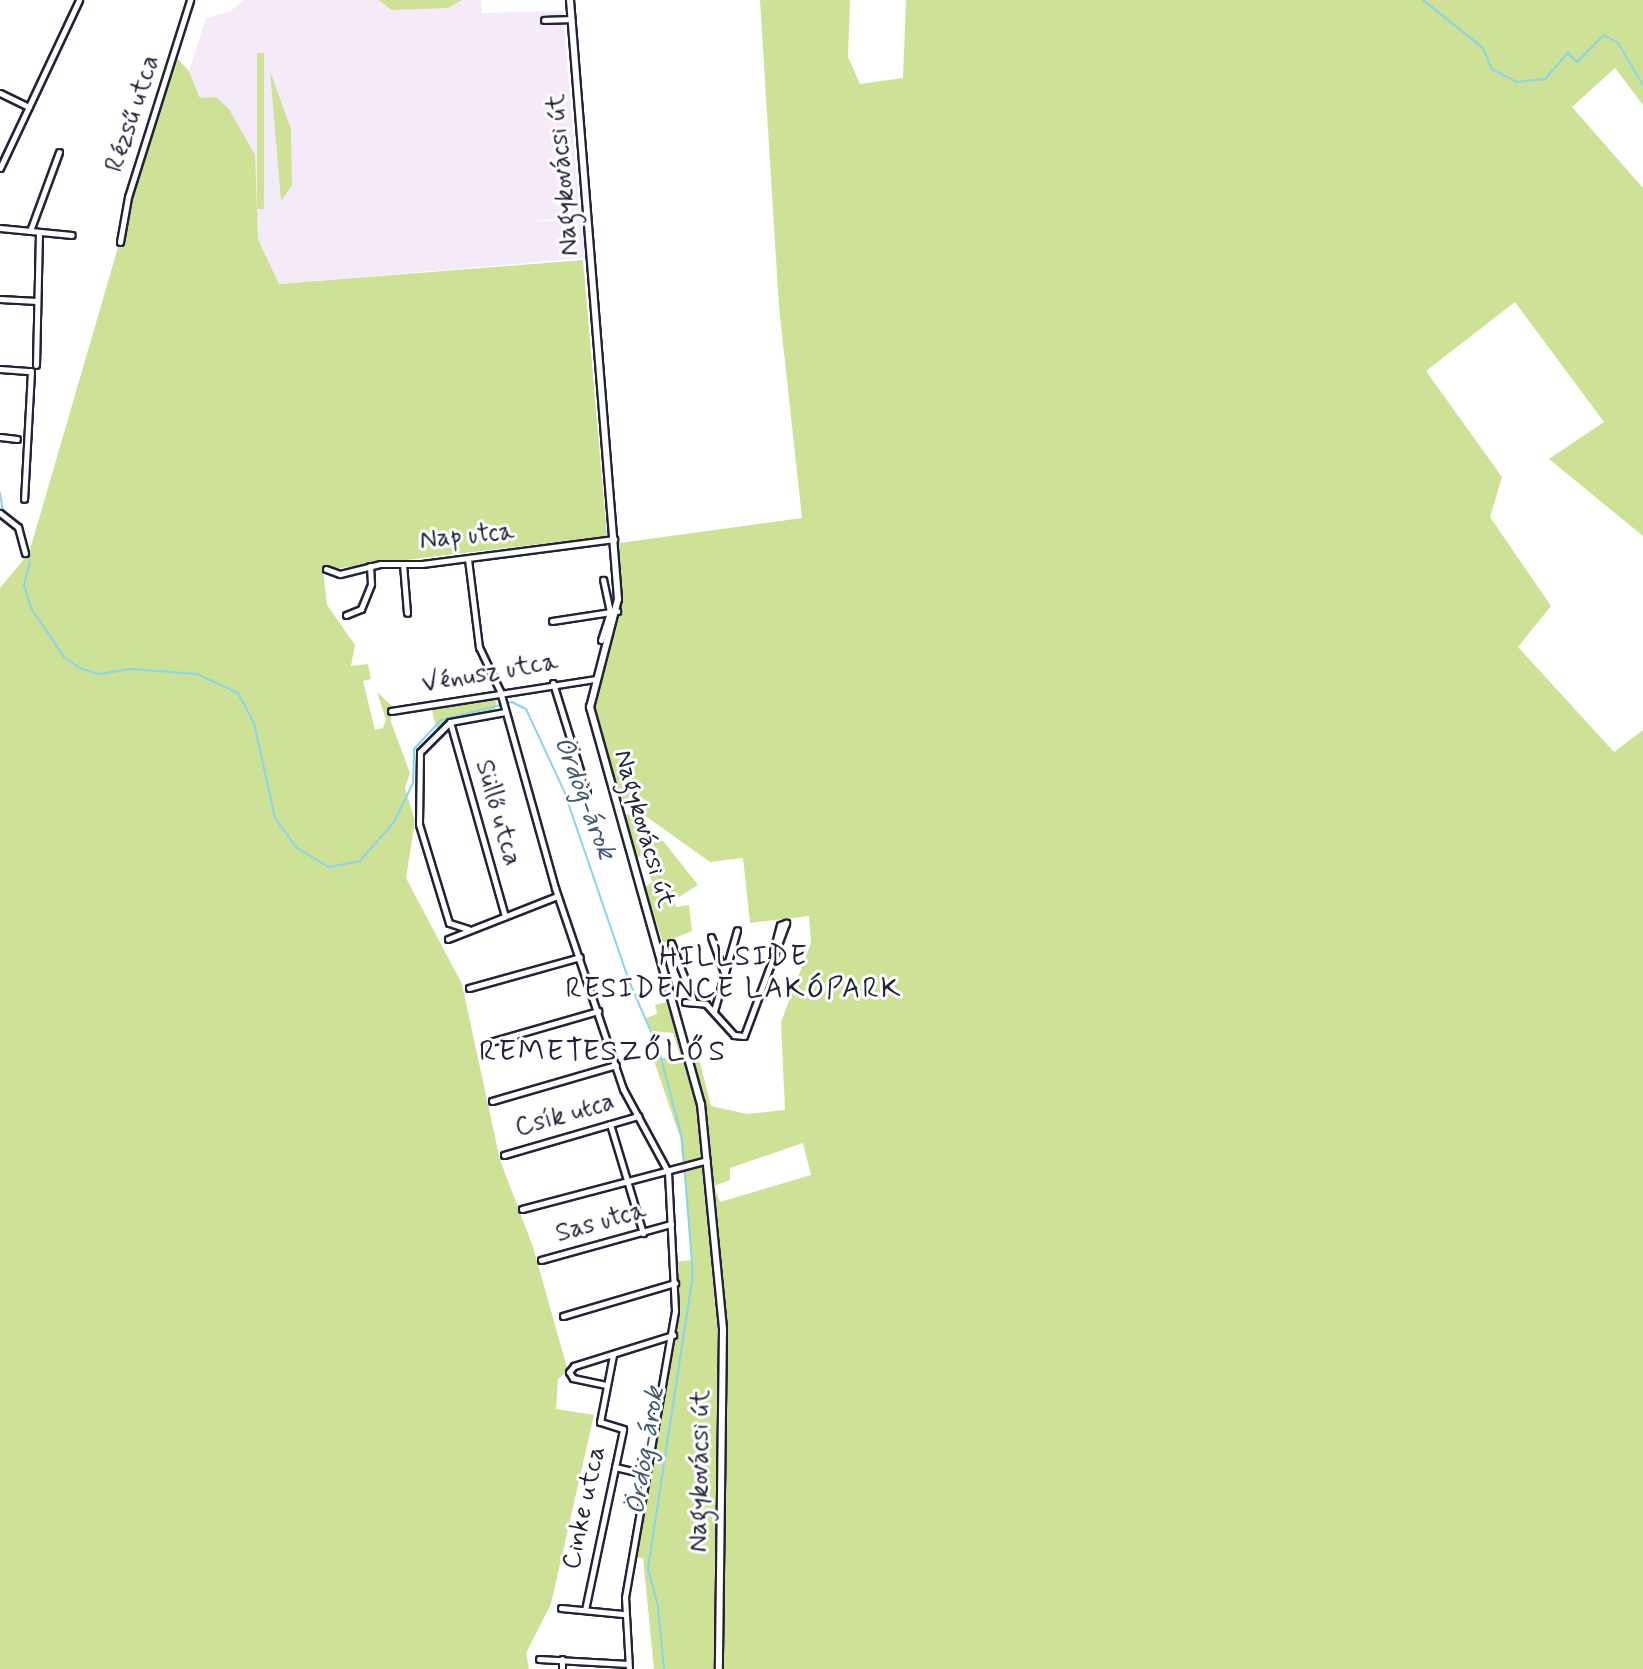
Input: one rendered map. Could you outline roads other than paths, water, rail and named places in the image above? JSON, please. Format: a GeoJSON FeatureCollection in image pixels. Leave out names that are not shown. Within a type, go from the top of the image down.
{"type":"FeatureCollection","features":[{"type":"Feature","properties":{"kind":"street"},"geometry":{"type":"LineString","coordinates":[[0,168],[79,0]]}},
{"type":"Feature","properties":{"kind":"street","name":"Rézsű utca"},"geometry":{"type":"LineString","coordinates":[[120,242],[128,197],[190,0]]}},
{"type":"Feature","properties":{"kind":"street","name":"Nagykovácsi út"},"geometry":{"type":"LineString","coordinates":[[570,0],[614,539],[614,612],[595,679],[591,716],[692,1060],[707,1160],[723,1329],[719,1669]]}},
{"type":"Feature","properties":{"kind":"street"},"geometry":{"type":"LineString","coordinates":[[544,20],[571,19]]}},
{"type":"Feature","properties":{"kind":"street"},"geometry":{"type":"LineString","coordinates":[[0,93],[29,107]]}},
{"type":"Feature","properties":{"kind":"street"},"geometry":{"type":"LineString","coordinates":[[30,231],[59,152]]}},
{"type":"Feature","properties":{"kind":"street"},"geometry":{"type":"LineString","coordinates":[[0,228],[72,235]]}},
{"type":"Feature","properties":{"kind":"street"},"geometry":{"type":"LineString","coordinates":[[36,365],[39,233]]}},
{"type":"Feature","properties":{"kind":"street"},"geometry":{"type":"LineString","coordinates":[[0,299],[37,301]]}},
{"type":"Feature","properties":{"kind":"street"},"geometry":{"type":"LineString","coordinates":[[0,369],[31,371],[24,499]]}},
{"type":"Feature","properties":{"kind":"street"},"geometry":{"type":"LineString","coordinates":[[0,437],[17,439]]}},
{"type":"Feature","properties":{"kind":"street"},"geometry":{"type":"LineString","coordinates":[[0,513],[17,526],[25,553]]}},
{"type":"Feature","properties":{"kind":"street","name":"Nap utca"},"geometry":{"type":"LineString","coordinates":[[326,569],[338,574],[370,566],[468,559],[614,539]]}},
{"type":"Feature","properties":{"kind":"street"},"geometry":{"type":"LineString","coordinates":[[468,559],[479,647],[501,694],[557,896],[616,1065],[638,1116],[667,1167],[675,1283],[673,1335],[623,1614],[628,1667],[539,1659]]}},
{"type":"Feature","properties":{"kind":"street"},"geometry":{"type":"LineString","coordinates":[[403,564],[407,613]]}},
{"type":"Feature","properties":{"kind":"street"},"geometry":{"type":"LineString","coordinates":[[346,615],[361,609],[371,584],[370,566]]}},
{"type":"Feature","properties":{"kind":"street"},"geometry":{"type":"LineString","coordinates":[[601,640],[614,612],[603,580]]}},
{"type":"Feature","properties":{"kind":"street"},"geometry":{"type":"LineString","coordinates":[[552,621],[614,612]]}},
{"type":"Feature","properties":{"kind":"street","name":"Vénusz utca"},"geometry":{"type":"LineString","coordinates":[[391,711],[553,683],[595,679]]}},
{"type":"Feature","properties":{"kind":"street"},"geometry":{"type":"LineString","coordinates":[[553,683],[587,793]]}},
{"type":"Feature","properties":{"kind":"street"},"geometry":{"type":"LineString","coordinates":[[468,929],[449,923],[419,824],[420,756],[423,746],[450,722],[505,712]]}},
{"type":"Feature","properties":{"kind":"street","name":"Süllő utca"},"geometry":{"type":"LineString","coordinates":[[450,722],[505,916]]}},
{"type":"Feature","properties":{"kind":"street"},"geometry":{"type":"LineString","coordinates":[[448,939],[557,896]]}},
{"type":"Feature","properties":{"kind":"street"},"geometry":{"type":"LineString","coordinates":[[671,943],[693,1000],[714,1011],[734,1035],[744,1036],[780,925],[786,923],[788,926],[773,951]]}},
{"type":"Feature","properties":{"kind":"street"},"geometry":{"type":"LineString","coordinates":[[714,1011],[737,930]]}},
{"type":"Feature","properties":{"kind":"street"},"geometry":{"type":"LineString","coordinates":[[711,937],[724,973]]}},
{"type":"Feature","properties":{"kind":"street"},"geometry":{"type":"LineString","coordinates":[[469,988],[580,957]]}},
{"type":"Feature","properties":{"kind":"street"},"geometry":{"type":"LineString","coordinates":[[685,1002],[693,1000]]}},
{"type":"Feature","properties":{"kind":"street"},"geometry":{"type":"LineString","coordinates":[[487,1043],[598,1011]]}},
{"type":"Feature","properties":{"kind":"street"},"geometry":{"type":"LineString","coordinates":[[492,1101],[616,1065]]}},
{"type":"Feature","properties":{"kind":"street","name":"Csík utca"},"geometry":{"type":"LineString","coordinates":[[504,1155],[638,1116]]}},
{"type":"Feature","properties":{"kind":"street"},"geometry":{"type":"LineString","coordinates":[[610,1124],[629,1177],[643,1233]]}},
{"type":"Feature","properties":{"kind":"street"},"geometry":{"type":"LineString","coordinates":[[522,1209],[629,1177],[707,1160]]}},
{"type":"Feature","properties":{"kind":"street","name":"Sas utca"},"geometry":{"type":"LineString","coordinates":[[541,1260],[671,1224]]}},
{"type":"Feature","properties":{"kind":"street"},"geometry":{"type":"LineString","coordinates":[[563,1316],[675,1283]]}},
{"type":"Feature","properties":{"kind":"street"},"geometry":{"type":"LineString","coordinates":[[606,1385],[573,1378],[574,1366],[673,1335]]}},
{"type":"Feature","properties":{"kind":"street","name":"Cinke utca"},"geometry":{"type":"LineString","coordinates":[[585,1610],[623,1429],[600,1422],[613,1355]]}},
{"type":"Feature","properties":{"kind":"street"},"geometry":{"type":"LineString","coordinates":[[615,1467],[646,1474]]}},
{"type":"Feature","properties":{"kind":"street"},"geometry":{"type":"LineString","coordinates":[[561,1608],[623,1614]]}},
{"type":"Feature","properties":{"kind":"street"},"geometry":{"type":"LineString","coordinates":[[562,1659],[562,1669]]}},
{"type":"Feature","properties":{"kind":"waterway"},"geometry":{"type":"LineString","coordinates":[[1423,0],[1483,48],[1492,69],[1516,82],[1545,79],[1568,53],[1577,62],[1604,35],[1618,43],[1643,85]]}},
{"type":"Feature","properties":{"kind":"waterway","name":"Ördög-árok"},"geometry":{"type":"LineString","coordinates":[[0,493],[3,513]]}},
{"type":"Feature","properties":{"kind":"waterway","name":"Ördög-árok"},"geometry":{"type":"LineString","coordinates":[[11,519],[21,524],[23,537]]}},
{"type":"Feature","properties":{"kind":"waterway","name":"Ördög-árok"},"geometry":{"type":"LineString","coordinates":[[26,547],[31,556]]}},
{"type":"Feature","properties":{"kind":"waterway","name":"Ördög-árok"},"geometry":{"type":"LineString","coordinates":[[30,562],[24,585],[31,608],[64,657],[82,669],[99,674],[131,669],[197,674],[238,693],[254,723],[275,818],[297,848],[329,867],[360,861],[394,822],[413,783],[414,749],[441,720],[512,702],[526,709],[564,791],[629,981],[659,1050],[682,1138],[693,1274],[648,1569],[658,1607],[664,1669]]}},
{"type":"Feature","properties":{"kind":"district","name":"HILLSIDE RESIDENCE LAKÓPARK"},"geometry":{"type":"Point","coordinates":[734,974]}},
{"type":"Feature","properties":{"kind":"district","name":"REMETESZŐLŐS"},"geometry":{"type":"Point","coordinates":[603,1052]}}]}
